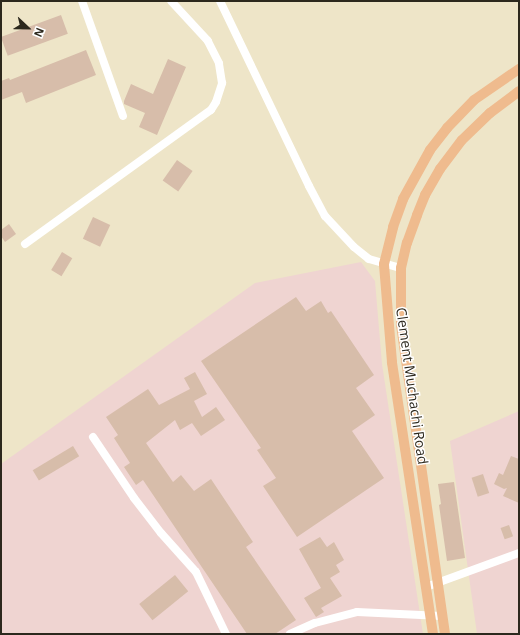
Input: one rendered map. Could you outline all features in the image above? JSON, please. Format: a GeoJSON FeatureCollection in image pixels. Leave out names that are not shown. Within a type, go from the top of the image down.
{"type":"FeatureCollection","features":[{"type":"Feature","properties":{"kind":"main road","name":"Clement Muchachi Road"},"geometry":{"type":"LineString","coordinates":[[433,634],[392,362],[384,264],[393,227],[403,200],[430,150],[447,128],[474,100],[519,69]]}},
{"type":"Feature","properties":{"kind":"main road","name":"Clement Muchachi Road"},"geometry":{"type":"LineString","coordinates":[[445,634],[401,324],[401,268],[407,243],[417,215],[425,195],[440,170],[462,140],[490,113],[519,91]]}},
{"type":"Feature","properties":{"kind":"street"},"geometry":{"type":"LineString","coordinates":[[82,1],[123,116]]}},
{"type":"Feature","properties":{"kind":"street"},"geometry":{"type":"LineString","coordinates":[[25,244],[211,110],[216,102],[222,83],[219,63],[208,41],[171,1]]}},
{"type":"Feature","properties":{"kind":"street"},"geometry":{"type":"LineString","coordinates":[[220,1],[308,186],[325,216],[354,247],[369,259],[401,268]]}},
{"type":"Feature","properties":{"kind":"street"},"geometry":{"type":"LineString","coordinates":[[93,437],[134,498],[196,572],[226,634]]}},
{"type":"Feature","properties":{"kind":"street"},"geometry":{"type":"LineString","coordinates":[[426,588],[438,582],[519,553]]}},
{"type":"Feature","properties":{"kind":"street"},"geometry":{"type":"LineString","coordinates":[[290,634],[315,623],[357,612],[431,617],[442,616]]}},
{"type":"Feature","properties":{"kind":"shaded area"},"geometry":{"type":"Polygon","coordinates":[[[361,262],[375,281],[382,364],[423,634],[1,634],[1,464],[255,283],[361,262]]]}},
{"type":"Feature","properties":{"kind":"shaded area"},"geometry":{"type":"Polygon","coordinates":[[[519,411],[519,634],[477,634],[450,441],[519,411]]]}},
{"type":"Feature","properties":{"kind":"building"},"geometry":{"type":"Polygon","coordinates":[[[61,15],[68,34],[8,56],[1,37],[61,15]]]}},
{"type":"Feature","properties":{"kind":"building"},"geometry":{"type":"Polygon","coordinates":[[[86,50],[96,75],[26,103],[22,92],[1,100],[1,81],[9,78],[10,80],[86,50]]]}},
{"type":"Feature","properties":{"kind":"building"},"geometry":{"type":"Polygon","coordinates":[[[168,59],[186,67],[157,135],[139,127],[145,113],[124,104],[124,101],[131,84],[153,94],[168,59]]]}},
{"type":"Feature","properties":{"kind":"building"},"geometry":{"type":"Polygon","coordinates":[[[177,160],[193,171],[178,191],[163,180],[177,160]]]}},
{"type":"Feature","properties":{"kind":"building"},"geometry":{"type":"Polygon","coordinates":[[[93,217],[110,225],[100,247],[83,239],[93,217]]]}},
{"type":"Feature","properties":{"kind":"building"},"geometry":{"type":"Polygon","coordinates":[[[9,224],[16,234],[5,242],[1,236],[1,230],[9,224]]]}},
{"type":"Feature","properties":{"kind":"building"},"geometry":{"type":"Polygon","coordinates":[[[62,252],[72,258],[61,276],[51,270],[62,252]]]}},
{"type":"Feature","properties":{"kind":"building"},"geometry":{"type":"Polygon","coordinates":[[[296,297],[306,311],[321,301],[328,313],[331,311],[374,375],[356,388],[375,415],[352,431],[384,478],[297,537],[263,486],[276,478],[257,450],[261,448],[201,361],[296,297]]]}},
{"type":"Feature","properties":{"kind":"building"},"geometry":{"type":"Polygon","coordinates":[[[195,372],[207,394],[194,401],[202,417],[216,407],[225,420],[201,436],[192,423],[180,430],[175,420],[146,443],[173,482],[181,475],[194,491],[211,479],[253,542],[246,547],[296,620],[275,634],[247,634],[143,480],[136,485],[124,467],[130,463],[114,438],[118,435],[106,417],[148,389],[159,405],[190,389],[184,378],[195,372]]]}},
{"type":"Feature","properties":{"kind":"building"},"geometry":{"type":"Polygon","coordinates":[[[73,446],[79,456],[39,480],[33,470],[73,446]]]}},
{"type":"Feature","properties":{"kind":"building"},"geometry":{"type":"Polygon","coordinates":[[[511,456],[519,459],[519,503],[503,496],[507,488],[504,489],[494,484],[499,473],[503,475],[511,456]]]}},
{"type":"Feature","properties":{"kind":"building"},"geometry":{"type":"Polygon","coordinates":[[[483,474],[489,493],[478,497],[472,478],[483,474]]]}},
{"type":"Feature","properties":{"kind":"building"},"geometry":{"type":"Polygon","coordinates":[[[454,482],[465,558],[447,561],[439,505],[441,504],[438,484],[454,482]]]}},
{"type":"Feature","properties":{"kind":"building"},"geometry":{"type":"Polygon","coordinates":[[[509,525],[513,536],[505,539],[501,528],[509,525]]]}},
{"type":"Feature","properties":{"kind":"building"},"geometry":{"type":"Polygon","coordinates":[[[320,537],[327,547],[334,542],[344,560],[336,565],[340,572],[330,578],[342,596],[321,608],[324,612],[316,617],[304,598],[321,588],[299,549],[320,537]]]}},
{"type":"Feature","properties":{"kind":"building"},"geometry":{"type":"Polygon","coordinates":[[[175,575],[188,591],[152,620],[139,604],[175,575]]]}}]}
